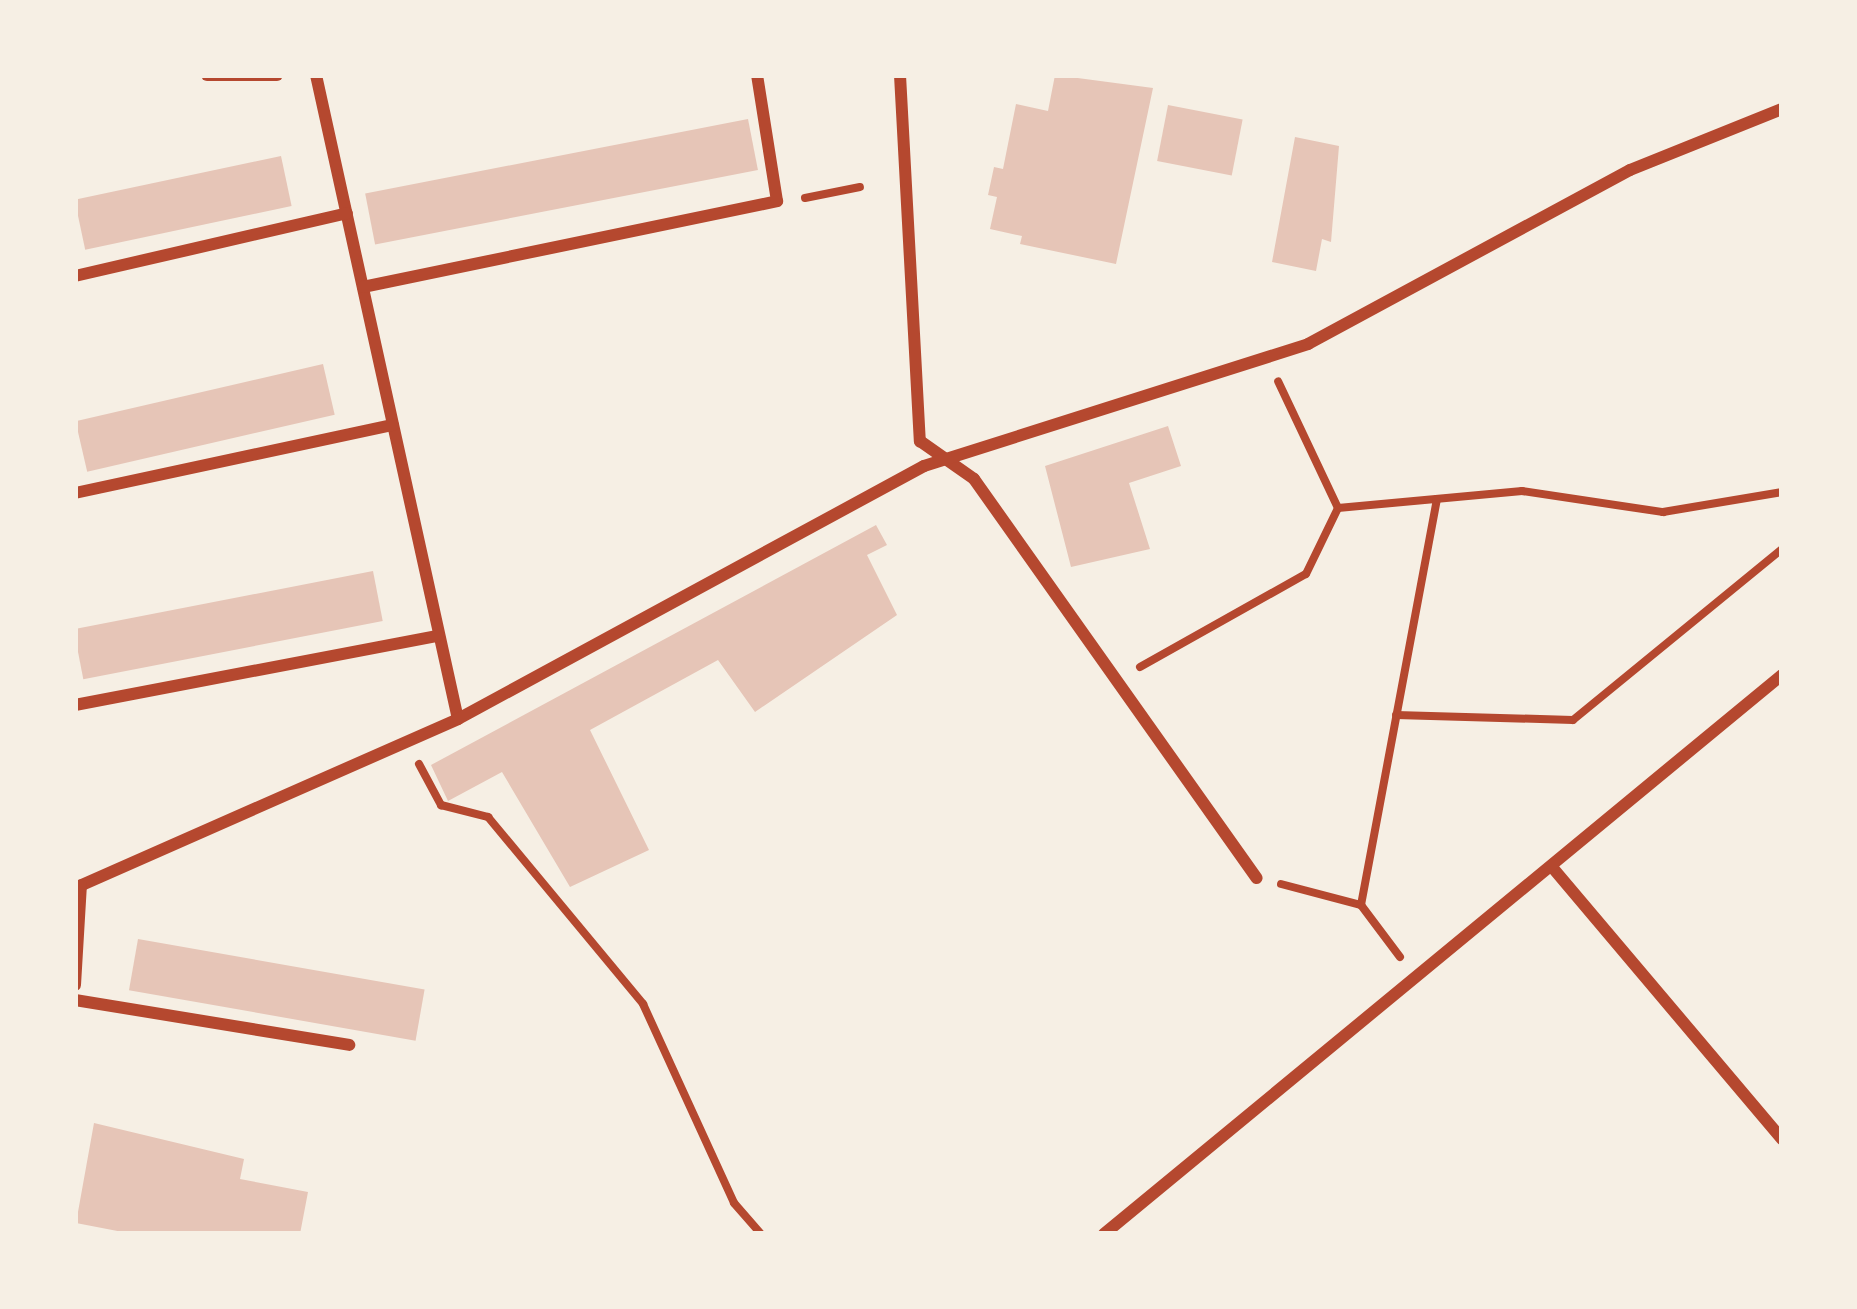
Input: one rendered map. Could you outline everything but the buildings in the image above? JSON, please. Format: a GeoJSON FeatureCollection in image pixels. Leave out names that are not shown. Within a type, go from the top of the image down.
{"type":"FeatureCollection","features":[{"type":"Feature","properties":{"kind":"street"},"geometry":{"type":"LineString","coordinates":[[207,75],[277,75]]}},
{"type":"Feature","properties":{"kind":"street"},"geometry":{"type":"LineString","coordinates":[[316,75],[458,718]]}},
{"type":"Feature","properties":{"kind":"street"},"geometry":{"type":"LineString","coordinates":[[363,287],[780,199],[757,75]]}},
{"type":"Feature","properties":{"kind":"street"},"geometry":{"type":"LineString","coordinates":[[900,75],[916,428],[941,461],[974,479],[1256,878]]}},
{"type":"Feature","properties":{"kind":"street"},"geometry":{"type":"LineString","coordinates":[[75,985],[78,887],[458,718],[941,461],[1308,344],[1630,170],[1782,109]]}},
{"type":"Feature","properties":{"kind":"street"},"geometry":{"type":"LineString","coordinates":[[75,276],[346,213]]}},
{"type":"Feature","properties":{"kind":"street"},"geometry":{"type":"LineString","coordinates":[[75,494],[393,425]]}},
{"type":"Feature","properties":{"kind":"street"},"geometry":{"type":"LineString","coordinates":[[75,705],[438,636]]}},
{"type":"Feature","properties":{"kind":"street"},"geometry":{"type":"LineString","coordinates":[[1104,1234],[1413,973],[1552,867],[1782,675]]}},
{"type":"Feature","properties":{"kind":"street"},"geometry":{"type":"LineString","coordinates":[[1552,867],[1782,1139]]}},
{"type":"Feature","properties":{"kind":"street"},"geometry":{"type":"LineString","coordinates":[[75,1000],[349,1046]]}},
{"type":"Feature","properties":{"kind":"path"},"geometry":{"type":"LineString","coordinates":[[780,199],[860,187]]}},
{"type":"Feature","properties":{"kind":"path"},"geometry":{"type":"LineString","coordinates":[[1267,358],[1338,508]]}},
{"type":"Feature","properties":{"kind":"path"},"geometry":{"type":"LineString","coordinates":[[1338,508],[1522,490],[1663,512],[1781,496]]}},
{"type":"Feature","properties":{"kind":"path"},"geometry":{"type":"LineString","coordinates":[[1361,904],[1437,499]]}},
{"type":"Feature","properties":{"kind":"path"},"geometry":{"type":"LineString","coordinates":[[1116,681],[1306,574],[1338,508]]}},
{"type":"Feature","properties":{"kind":"path"},"geometry":{"type":"LineString","coordinates":[[1396,715],[1574,720],[1782,549]]}},
{"type":"Feature","properties":{"kind":"path"},"geometry":{"type":"LineString","coordinates":[[406,741],[441,805],[488,817],[643,1004],[734,1203],[761,1234]]}},
{"type":"Feature","properties":{"kind":"path"},"geometry":{"type":"LineString","coordinates":[[1256,878],[1361,904],[1413,973]]}}]}
